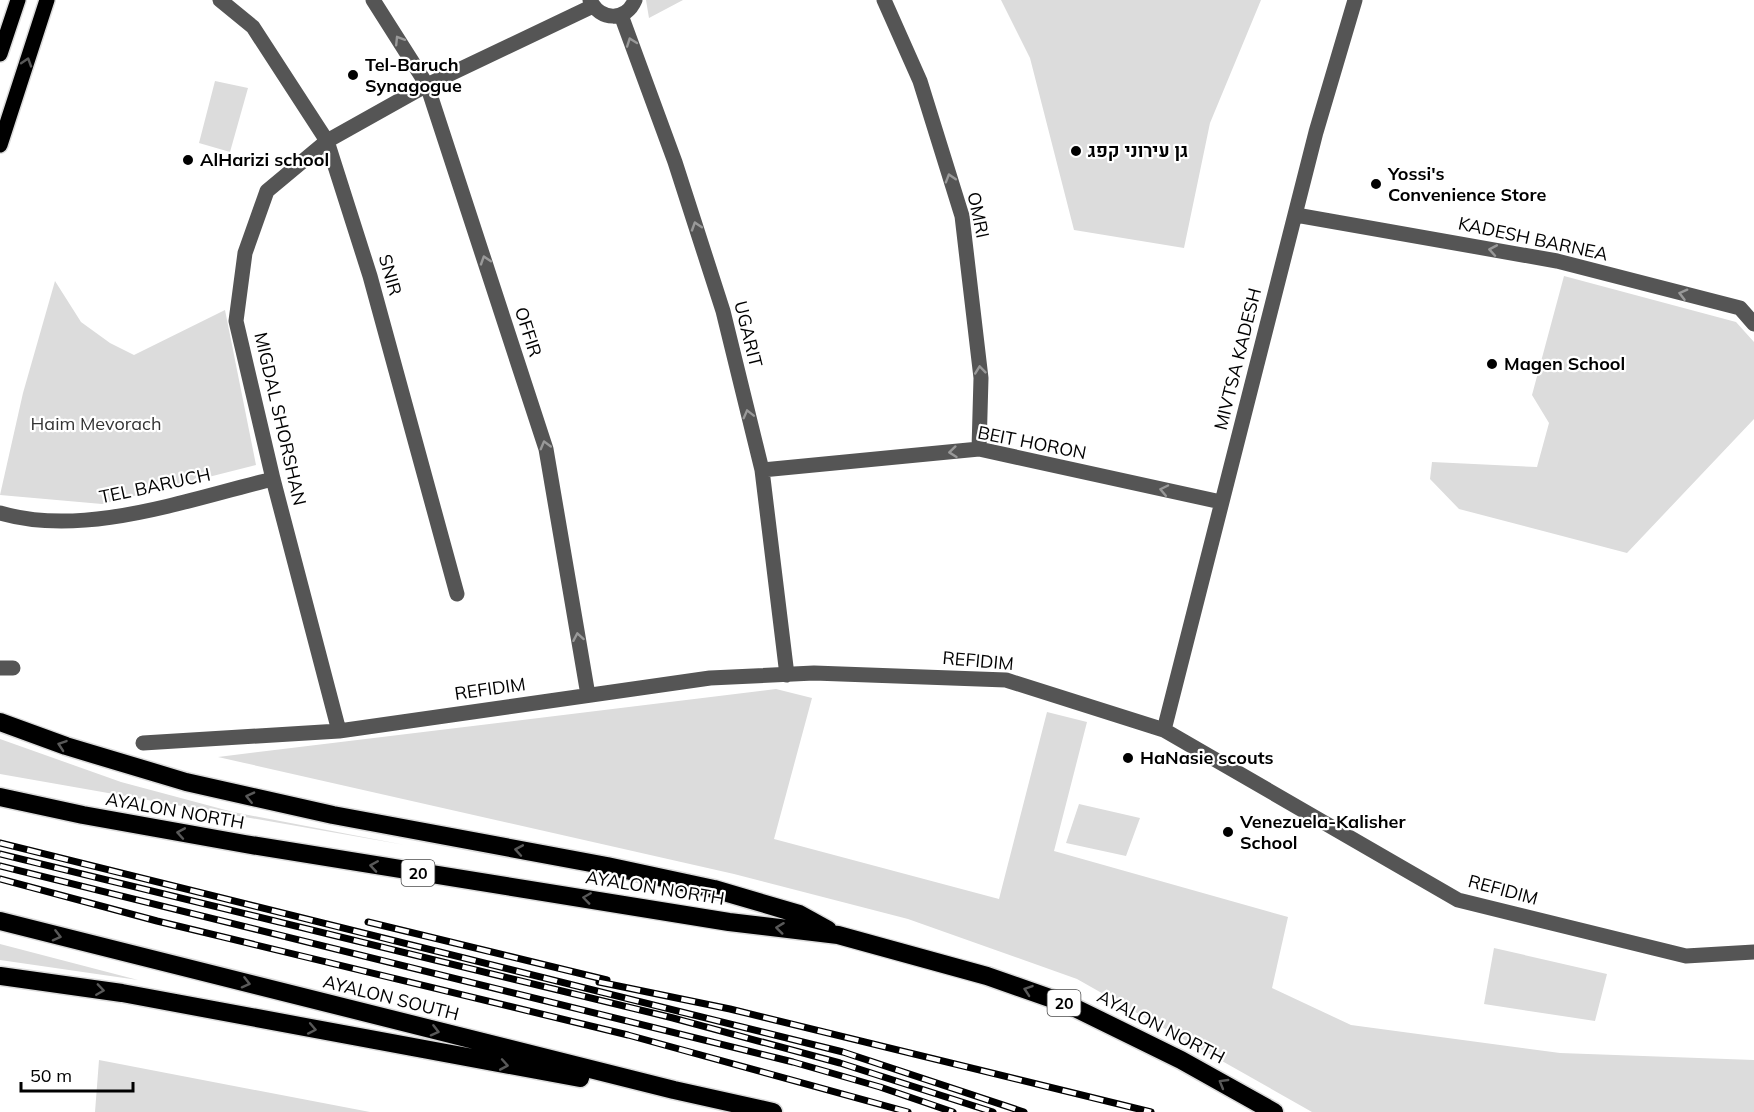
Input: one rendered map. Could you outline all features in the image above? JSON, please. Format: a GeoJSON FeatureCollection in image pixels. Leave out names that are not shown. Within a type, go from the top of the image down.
{"type":"FeatureCollection","features":[{"type":"Feature","properties":{"kind":"highway"},"geometry":{"type":"LineString","coordinates":[[0,722],[143,771],[224,791],[333,815],[607,866],[714,889],[799,914],[838,935]]}},
{"type":"Feature","properties":{"kind":"highway","name":"AYALON NORTH"},"geometry":{"type":"LineString","coordinates":[[0,796],[82,815],[267,848],[729,922],[838,935],[987,976],[1067,1004],[1181,1059],[1274,1112]]}},
{"type":"Feature","properties":{"kind":"highway","name":"AYALON SOUTH"},"geometry":{"type":"LineString","coordinates":[[0,921],[606,1073],[771,1112]]}},
{"type":"Feature","properties":{"kind":"highway"},"geometry":{"type":"LineString","coordinates":[[0,976],[123,993],[771,1112]]}},
{"type":"Feature","properties":{"kind":"main road"},"geometry":{"type":"LineString","coordinates":[[0,54],[18,0]]}},
{"type":"Feature","properties":{"kind":"main road"},"geometry":{"type":"LineString","coordinates":[[0,145],[4,118],[47,0]]}},
{"type":"Feature","properties":{"kind":"street","name":"SNIR"},"geometry":{"type":"LineString","coordinates":[[220,0],[253,27],[327,141],[370,276],[457,594]]}},
{"type":"Feature","properties":{"kind":"street","name":"OFFIR"},"geometry":{"type":"LineString","coordinates":[[373,0],[427,85],[546,449],[588,695]]}},
{"type":"Feature","properties":{"kind":"street"},"geometry":{"type":"LineString","coordinates":[[592,3],[605,16],[621,15],[632,6],[635,0]]}},
{"type":"Feature","properties":{"kind":"street","name":"OMRI"},"geometry":{"type":"LineString","coordinates":[[884,0],[920,81],[962,216],[981,378],[979,449]]}},
{"type":"Feature","properties":{"kind":"street","name":"MIVTSA KADESH"},"geometry":{"type":"LineString","coordinates":[[1164,730],[1316,132],[1354,0]]}},
{"type":"Feature","properties":{"kind":"street","name":"MIGDAL SHORSHAN"},"geometry":{"type":"LineString","coordinates":[[339,731],[273,479],[236,321],[245,253],[267,191],[327,141],[427,85],[592,3]]}},
{"type":"Feature","properties":{"kind":"street","name":"UGARIT"},"geometry":{"type":"LineString","coordinates":[[621,15],[675,162],[723,311],[762,470],[787,675]]}},
{"type":"Feature","properties":{"kind":"street","name":"KADESH BARNEA"},"geometry":{"type":"LineString","coordinates":[[1296,215],[1557,261],[1740,308],[1754,324]]}},
{"type":"Feature","properties":{"kind":"street","name":"BEIT HORON"},"geometry":{"type":"LineString","coordinates":[[762,470],[979,449],[1221,502]]}},
{"type":"Feature","properties":{"kind":"street","name":"TEL BARUCH"},"geometry":{"type":"LineString","coordinates":[[0,513],[44,521],[112,517],[273,479]]}},
{"type":"Feature","properties":{"kind":"street","name":"REFIDIM"},"geometry":{"type":"LineString","coordinates":[[143,743],[339,731],[710,678],[787,675],[1006,680],[1164,730],[1458,900],[1686,956],[1754,952]]}},
{"type":"Feature","properties":{"kind":"green space"},"geometry":{"type":"Polygon","coordinates":[[[646,0],[683,0],[649,18],[646,0]]]}},
{"type":"Feature","properties":{"kind":"green space"},"geometry":{"type":"Polygon","coordinates":[[[1001,0],[1261,0],[1210,123],[1184,248],[1074,230],[1030,58],[1001,0]]]}},
{"type":"Feature","properties":{"kind":"green space"},"geometry":{"type":"Polygon","coordinates":[[[215,81],[248,88],[230,152],[199,143],[215,81]]]}},
{"type":"Feature","properties":{"kind":"green space"},"geometry":{"type":"Polygon","coordinates":[[[1564,276],[1736,322],[1754,342],[1754,419],[1627,553],[1459,509],[1430,479],[1432,462],[1537,467],[1549,423],[1532,395],[1564,276]]]}},
{"type":"Feature","properties":{"kind":"green space","name":"Haim Mevorach"},"geometry":{"type":"Polygon","coordinates":[[[55,281],[81,322],[110,343],[134,355],[225,310],[256,465],[102,504],[0,495],[23,393],[55,281]]]}},
{"type":"Feature","properties":{"kind":"green space"},"geometry":{"type":"Polygon","coordinates":[[[776,689],[812,698],[774,839],[999,899],[1047,712],[1087,722],[1054,851],[1288,917],[1272,988],[1351,1025],[1560,1053],[1754,1060],[1754,1112],[1312,1112],[1077,979],[908,919],[734,874],[218,757],[776,689]]]}},
{"type":"Feature","properties":{"kind":"green space"},"geometry":{"type":"Polygon","coordinates":[[[0,739],[121,782],[233,812],[405,845],[0,774],[0,739]]]}},
{"type":"Feature","properties":{"kind":"green space"},"geometry":{"type":"Polygon","coordinates":[[[1079,804],[1140,818],[1126,856],[1066,843],[1079,804]]]}},
{"type":"Feature","properties":{"kind":"green space"},"geometry":{"type":"Polygon","coordinates":[[[0,944],[138,980],[0,960],[0,944]]]}},
{"type":"Feature","properties":{"kind":"green space"},"geometry":{"type":"Polygon","coordinates":[[[1494,948],[1607,974],[1595,1021],[1484,1004],[1494,948]]]}},
{"type":"Feature","properties":{"kind":"green space"},"geometry":{"type":"Polygon","coordinates":[[[99,1060],[370,1112],[95,1112],[99,1060]]]}},
{"type":"Feature","properties":{"kind":"railway"},"geometry":{"type":"LineString","coordinates":[[0,843],[843,1052],[1024,1112]]}},
{"type":"Feature","properties":{"kind":"railway"},"geometry":{"type":"LineString","coordinates":[[0,854],[673,1018],[840,1063],[993,1112]]}},
{"type":"Feature","properties":{"kind":"railway"},"geometry":{"type":"LineString","coordinates":[[0,866],[793,1062],[880,1087],[953,1112]]}},
{"type":"Feature","properties":{"kind":"railway"},"geometry":{"type":"LineString","coordinates":[[0,879],[157,921],[628,1035],[908,1112]]}},
{"type":"Feature","properties":{"kind":"railway"},"geometry":{"type":"LineString","coordinates":[[368,922],[607,980]]}},
{"type":"Feature","properties":{"kind":"railway"},"geometry":{"type":"LineString","coordinates":[[599,982],[730,1009],[1151,1112]]}},
{"type":"Feature","properties":{"kind":"place","name":"Tel-Baruch Synagogue"},"geometry":{"type":"Point","coordinates":[353,75]}},
{"type":"Feature","properties":{"kind":"place","name":"גן עירוני קפג"},"geometry":{"type":"Point","coordinates":[1076,151]}},
{"type":"Feature","properties":{"kind":"place","name":"AlHarizi school"},"geometry":{"type":"Point","coordinates":[188,160]}},
{"type":"Feature","properties":{"kind":"place","name":"Yossi's Convenience Store"},"geometry":{"type":"Point","coordinates":[1376,184]}},
{"type":"Feature","properties":{"kind":"place","name":"Magen School"},"geometry":{"type":"Point","coordinates":[1492,364]}},
{"type":"Feature","properties":{"kind":"place","name":"HaNasie scouts"},"geometry":{"type":"Point","coordinates":[1128,758]}},
{"type":"Feature","properties":{"kind":"place","name":"Venezuela-Kalisher School"},"geometry":{"type":"Point","coordinates":[1228,832]}}]}
